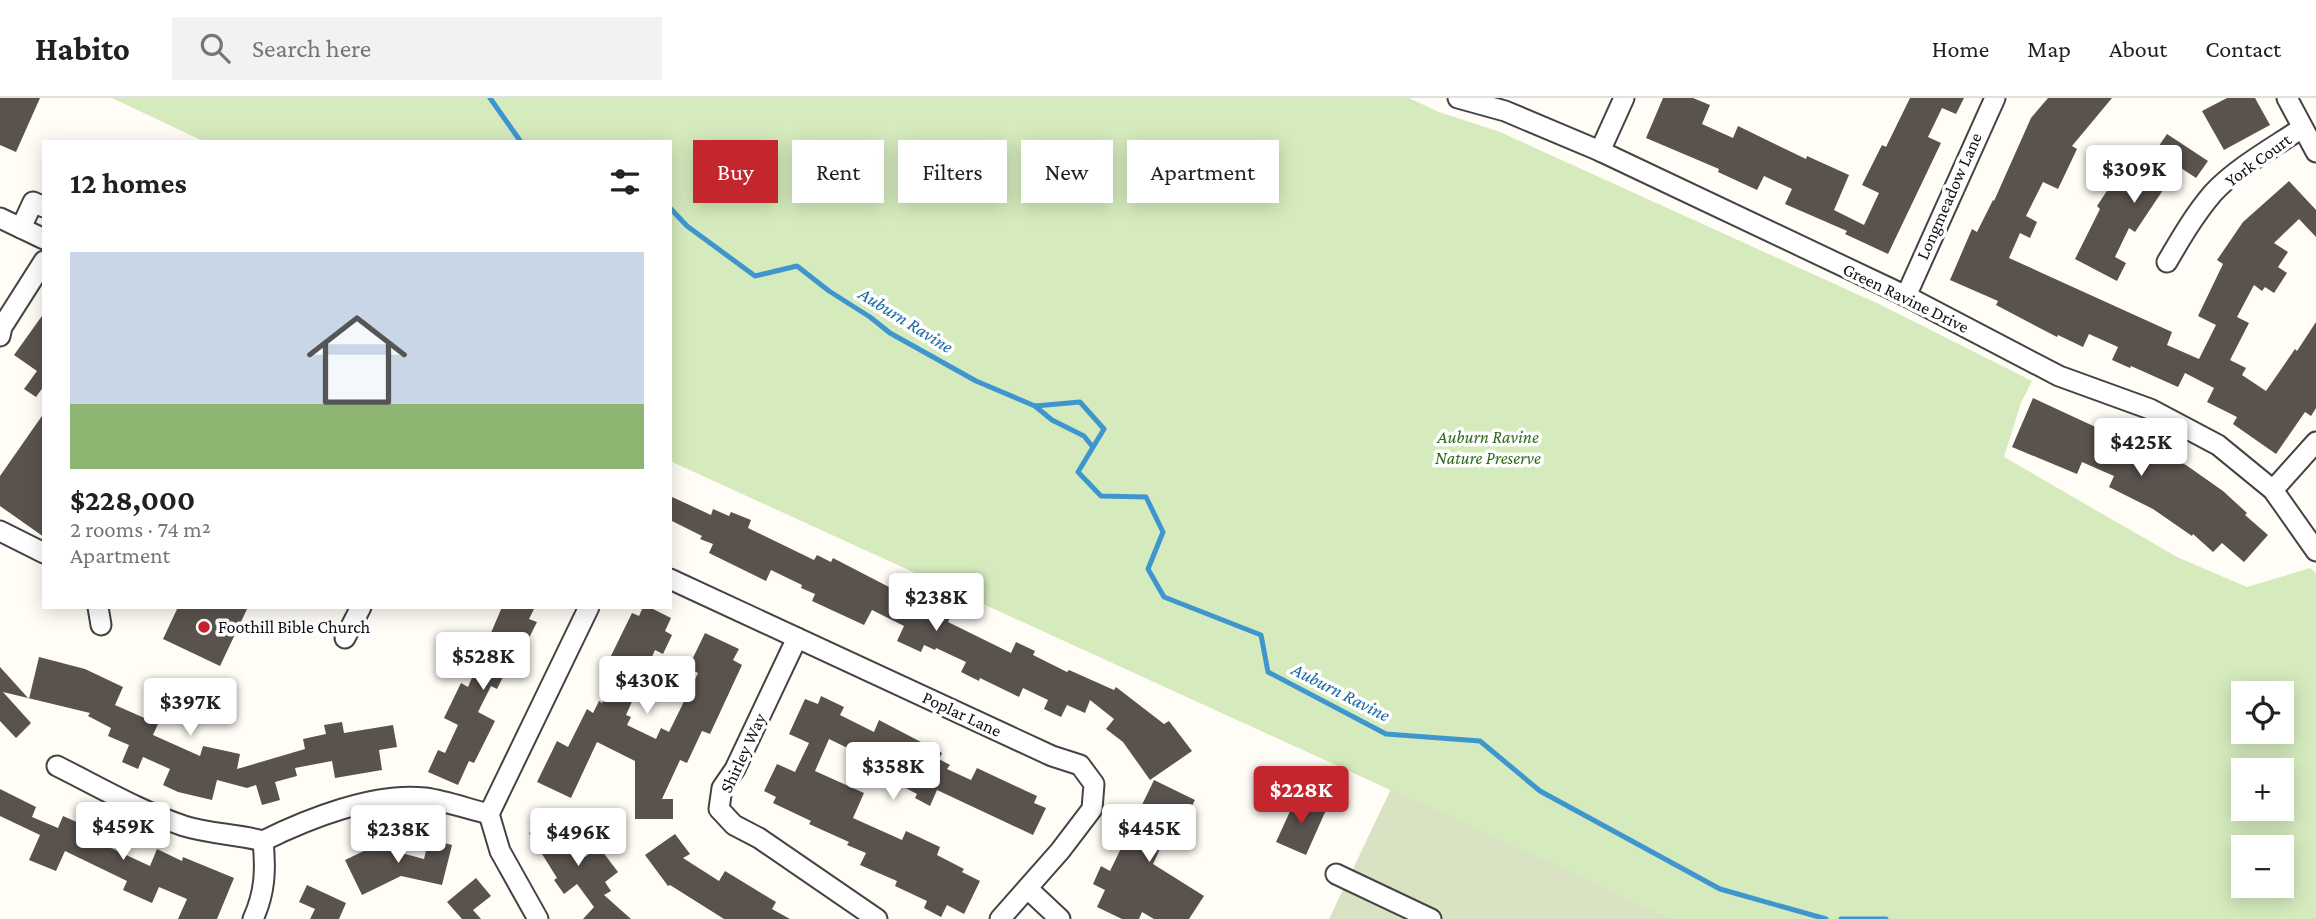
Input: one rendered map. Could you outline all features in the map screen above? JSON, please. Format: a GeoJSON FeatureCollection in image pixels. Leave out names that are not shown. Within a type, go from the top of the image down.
{"type":"FeatureCollection","features":[{"type":"Feature","properties":{"kind":"street","name":"Green Ravine Drive"},"geometry":{"type":"LineString","coordinates":[[1458,98],[1506,111],[1600,151],[1906,296],[2059,376],[2150,409],[2207,439],[2273,490],[2316,551]]}},
{"type":"Feature","properties":{"kind":"street"},"geometry":{"type":"LineString","coordinates":[[1600,151],[1624,98]]}},
{"type":"Feature","properties":{"kind":"street","name":"Longmeadow Lane"},"geometry":{"type":"LineString","coordinates":[[1906,296],[1995,98]]}},
{"type":"Feature","properties":{"kind":"street"},"geometry":{"type":"LineString","coordinates":[[2287,98],[2316,152]]}},
{"type":"Feature","properties":{"kind":"street","name":"York Court"},"geometry":{"type":"LineString","coordinates":[[2167,262],[2189,224],[2215,191],[2302,128]]}},
{"type":"Feature","properties":{"kind":"street"},"geometry":{"type":"LineString","coordinates":[[21,228],[33,202],[42,206]]}},
{"type":"Feature","properties":{"kind":"street"},"geometry":{"type":"LineString","coordinates":[[0,218],[42,238]]}},
{"type":"Feature","properties":{"kind":"street"},"geometry":{"type":"LineString","coordinates":[[0,336],[2,327],[42,264]]}},
{"type":"Feature","properties":{"kind":"street"},"geometry":{"type":"LineString","coordinates":[[2273,490],[2316,442]]}},
{"type":"Feature","properties":{"kind":"street"},"geometry":{"type":"LineString","coordinates":[[0,531],[42,552]]}},
{"type":"Feature","properties":{"kind":"street","name":"Poplar Lane"},"geometry":{"type":"LineString","coordinates":[[672,580],[1052,756],[1080,765],[1094,784],[1092,809],[1028,889],[1000,919]]}},
{"type":"Feature","properties":{"kind":"street"},"geometry":{"type":"LineString","coordinates":[[345,638],[360,609]]}},
{"type":"Feature","properties":{"kind":"street"},"geometry":{"type":"LineString","coordinates":[[538,919],[500,850],[489,814],[588,609]]}},
{"type":"Feature","properties":{"kind":"street","name":"Shirley Way"},"geometry":{"type":"LineString","coordinates":[[797,638],[735,769],[722,788],[719,809],[734,825],[759,838],[877,919]]}},
{"type":"Feature","properties":{"kind":"street"},"geometry":{"type":"LineString","coordinates":[[57,766],[166,819],[210,832],[263,841],[324,814],[376,800],[424,798],[489,814]]}},
{"type":"Feature","properties":{"kind":"street"},"geometry":{"type":"LineString","coordinates":[[253,919],[264,888],[266,868],[263,841]]}},
{"type":"Feature","properties":{"kind":"street"},"geometry":{"type":"LineString","coordinates":[[1336,874],[1431,919]]}},
{"type":"Feature","properties":{"kind":"street"},"geometry":{"type":"LineString","coordinates":[[1028,889],[1060,919]]}},
{"type":"Feature","properties":{"kind":"green space","name":"Auburn Ravine Nature Preserve"},"geometry":{"type":"Polygon","coordinates":[[[112,98],[1409,98],[1439,112],[1500,132],[1879,304],[2032,381],[2021,403],[2004,457],[2177,557],[2247,587],[2310,568],[2316,573],[2316,919],[1673,919],[672,462],[672,140],[201,140],[112,98]]]}},
{"type":"Feature","properties":{"kind":"green space"},"geometry":{"type":"Polygon","coordinates":[[[1391,789],[1673,919],[1329,919],[1391,789]]]}},
{"type":"Feature","properties":{"kind":"building"},"geometry":{"type":"Polygon","coordinates":[[[0,98],[40,98],[16,152],[0,145],[0,98]]]}},
{"type":"Feature","properties":{"kind":"building"},"geometry":{"type":"Polygon","coordinates":[[[1663,98],[1693,98],[1710,105],[1702,124],[1733,138],[1738,126],[1806,159],[1807,156],[1849,175],[1834,210],[1864,225],[1879,193],[1862,185],[1882,145],[1886,147],[1910,98],[1964,98],[1956,114],[1942,108],[1928,137],[1941,143],[1888,254],[1845,234],[1847,231],[1785,204],[1792,189],[1764,176],[1757,190],[1718,172],[1719,169],[1646,138],[1663,98]]]}},
{"type":"Feature","properties":{"kind":"building"},"geometry":{"type":"Polygon","coordinates":[[[2048,98],[2112,98],[2072,146],[2077,149],[2058,189],[2043,182],[2026,216],[2037,222],[2030,238],[2020,233],[2009,258],[2172,332],[2167,345],[2199,359],[2216,325],[2198,316],[2223,264],[2217,260],[2243,222],[2289,181],[2316,210],[2316,237],[2299,219],[2274,243],[2288,252],[2278,267],[2287,273],[2274,293],[2265,287],[2262,291],[2254,285],[2237,317],[2249,323],[2230,360],[2246,368],[2242,375],[2266,391],[2316,322],[2316,408],[2311,416],[2305,412],[2276,454],[2233,424],[2237,417],[2207,402],[2214,388],[2185,373],[2178,387],[2131,366],[2130,368],[2112,360],[2118,347],[2089,334],[2083,347],[2058,335],[2057,337],[1996,305],[1998,301],[1950,280],[1972,229],[1977,232],[1994,201],[2031,118],[2048,98]]]}},
{"type":"Feature","properties":{"kind":"building"},"geometry":{"type":"Polygon","coordinates":[[[2227,98],[2255,98],[2270,125],[2224,150],[2202,111],[2227,98]]]}},
{"type":"Feature","properties":{"kind":"building"},"geometry":{"type":"Polygon","coordinates":[[[2167,134],[2208,161],[2196,178],[2181,168],[2135,232],[2129,228],[2115,257],[2126,263],[2117,281],[2075,259],[2100,209],[2097,206],[2114,180],[2125,187],[2133,175],[2137,178],[2167,134]]]}},
{"type":"Feature","properties":{"kind":"building"},"geometry":{"type":"Polygon","coordinates":[[[42,316],[42,389],[36,397],[24,389],[37,371],[14,355],[42,316]]]}},
{"type":"Feature","properties":{"kind":"building"},"geometry":{"type":"Polygon","coordinates":[[[2033,398],[2130,443],[2132,440],[2186,465],[2223,491],[2268,535],[2244,562],[2222,543],[2213,552],[2193,534],[2192,536],[2153,509],[2109,487],[2114,476],[2082,462],[2077,474],[2012,447],[2033,398]]]}},
{"type":"Feature","properties":{"kind":"building"},"geometry":{"type":"Polygon","coordinates":[[[42,416],[42,536],[0,506],[0,476],[42,416]]]}},
{"type":"Feature","properties":{"kind":"building"},"geometry":{"type":"Polygon","coordinates":[[[672,497],[711,515],[713,509],[729,516],[731,512],[751,520],[748,528],[814,560],[817,555],[831,562],[833,558],[916,601],[918,597],[937,607],[935,611],[950,618],[948,622],[1011,653],[1016,642],[1035,651],[1033,655],[1067,672],[1069,670],[1114,690],[1116,687],[1164,724],[1169,721],[1192,751],[1150,780],[1123,742],[1106,729],[1114,719],[1090,700],[1085,713],[1067,705],[1061,717],[1044,709],[1048,700],[1023,688],[1019,697],[961,672],[966,662],[936,648],[935,650],[924,645],[921,652],[897,641],[904,626],[872,610],[864,625],[812,601],[815,594],[771,570],[766,581],[709,553],[713,544],[700,539],[702,536],[672,521],[672,497]]]}},
{"type":"Feature","properties":{"kind":"building","name":"Foothill Bible Church"},"geometry":{"type":"Polygon","coordinates":[[[177,609],[247,609],[220,666],[163,639],[177,609]]]}},
{"type":"Feature","properties":{"kind":"building"},"geometry":{"type":"Polygon","coordinates":[[[501,609],[534,609],[529,619],[537,622],[520,656],[525,659],[517,676],[506,671],[497,689],[491,686],[478,712],[495,721],[474,763],[469,761],[458,785],[428,772],[438,750],[445,753],[458,725],[444,718],[461,683],[468,687],[501,609]]]}},
{"type":"Feature","properties":{"kind":"building"},"geometry":{"type":"Polygon","coordinates":[[[642,609],[653,609],[671,618],[665,631],[672,635],[663,654],[655,650],[626,715],[631,717],[627,725],[656,739],[661,728],[669,732],[698,673],[688,668],[705,633],[739,649],[733,660],[742,665],[710,734],[702,731],[687,763],[680,760],[662,799],[673,799],[673,819],[635,819],[635,761],[597,742],[571,798],[537,782],[557,741],[568,747],[587,709],[593,713],[599,701],[602,703],[616,673],[605,668],[632,613],[639,616],[642,609]]]}},
{"type":"Feature","properties":{"kind":"building"},"geometry":{"type":"Polygon","coordinates":[[[39,657],[85,669],[123,687],[115,705],[158,724],[153,735],[200,756],[203,746],[240,754],[237,769],[305,749],[303,739],[326,734],[324,725],[342,722],[344,733],[393,725],[397,747],[379,750],[382,770],[335,778],[332,761],[295,768],[297,776],[275,782],[280,800],[262,805],[256,785],[247,788],[217,780],[212,800],[178,792],[163,785],[170,769],[143,757],[138,769],[122,762],[129,745],[108,736],[111,728],[88,716],[90,713],[29,698],[39,657]]]}},
{"type":"Feature","properties":{"kind":"building"},"geometry":{"type":"Polygon","coordinates":[[[0,667],[28,698],[3,692],[31,723],[16,738],[0,721],[0,667]]]}},
{"type":"Feature","properties":{"kind":"building"},"geometry":{"type":"Polygon","coordinates":[[[821,696],[844,707],[840,715],[874,732],[879,720],[942,753],[939,759],[950,765],[947,769],[971,780],[977,768],[1037,796],[1034,803],[1046,808],[1033,835],[937,790],[930,806],[915,798],[917,794],[898,784],[903,775],[829,739],[815,771],[864,793],[853,818],[902,840],[906,831],[940,847],[937,855],[980,881],[964,914],[947,905],[941,917],[924,908],[927,901],[895,886],[897,881],[860,865],[866,853],[809,824],[811,821],[773,803],[776,797],[764,791],[777,764],[795,772],[809,743],[789,734],[805,699],[818,704],[821,696]]]}},
{"type":"Feature","properties":{"kind":"building"},"geometry":{"type":"Polygon","coordinates":[[[1154,780],[1195,800],[1180,829],[1171,825],[1153,864],[1204,896],[1189,919],[1154,919],[1142,912],[1139,919],[1122,919],[1097,907],[1105,890],[1093,884],[1101,866],[1110,871],[1154,780]]]}},
{"type":"Feature","properties":{"kind":"building"},"geometry":{"type":"Polygon","coordinates":[[[0,789],[36,807],[32,817],[58,828],[63,816],[88,827],[92,820],[108,827],[100,843],[150,866],[157,849],[182,861],[183,857],[234,878],[217,919],[178,919],[187,899],[159,887],[152,903],[123,890],[127,881],[65,851],[56,871],[29,860],[40,835],[0,816],[0,789]]]}},
{"type":"Feature","properties":{"kind":"building"},"geometry":{"type":"Polygon","coordinates":[[[1297,796],[1326,810],[1306,855],[1276,842],[1297,796]]]}},
{"type":"Feature","properties":{"kind":"building"},"geometry":{"type":"Polygon","coordinates":[[[558,815],[585,857],[599,847],[618,872],[605,882],[611,891],[604,895],[631,919],[583,919],[594,907],[577,884],[564,894],[554,880],[557,878],[529,833],[558,815]]]}},
{"type":"Feature","properties":{"kind":"building"},"geometry":{"type":"Polygon","coordinates":[[[675,834],[690,854],[683,858],[719,881],[725,871],[776,902],[772,909],[790,919],[724,919],[668,886],[645,855],[675,834]]]}},
{"type":"Feature","properties":{"kind":"building"},"geometry":{"type":"Polygon","coordinates":[[[383,837],[390,850],[424,859],[429,839],[452,845],[442,885],[401,876],[362,895],[345,860],[368,849],[366,845],[383,837]]]}},
{"type":"Feature","properties":{"kind":"building"},"geometry":{"type":"Polygon","coordinates":[[[476,878],[491,896],[473,910],[481,919],[462,919],[447,902],[476,878]]]}},
{"type":"Feature","properties":{"kind":"building"},"geometry":{"type":"Polygon","coordinates":[[[307,885],[346,903],[339,919],[310,919],[315,909],[299,902],[307,885]]]}},
{"type":"Feature","properties":{"kind":"waterway","name":"Auburn Ravine"},"geometry":{"type":"LineString","coordinates":[[490,98],[520,140]]}},
{"type":"Feature","properties":{"kind":"waterway","name":"Auburn Ravine"},"geometry":{"type":"LineString","coordinates":[[672,210],[687,226],[755,276],[797,266],[890,333],[976,381],[1035,406],[1080,402],[1104,429],[1078,472],[1101,496],[1146,497],[1163,532],[1148,569],[1164,597],[1261,635],[1268,672],[1386,734],[1480,741],[1540,791],[1720,889],[1826,919]]}},
{"type":"Feature","properties":{"kind":"waterway"},"geometry":{"type":"LineString","coordinates":[[1035,406],[1052,420],[1084,436],[1092,446]]}},
{"type":"Feature","properties":{"kind":"waterway","name":"Auburn Ravine"},"geometry":{"type":"LineString","coordinates":[[1841,919],[1886,919]]}},
{"type":"Feature","properties":{"kind":"place","name":"Foothill Bible Church"},"geometry":{"type":"Point","coordinates":[204,627]}}]}
